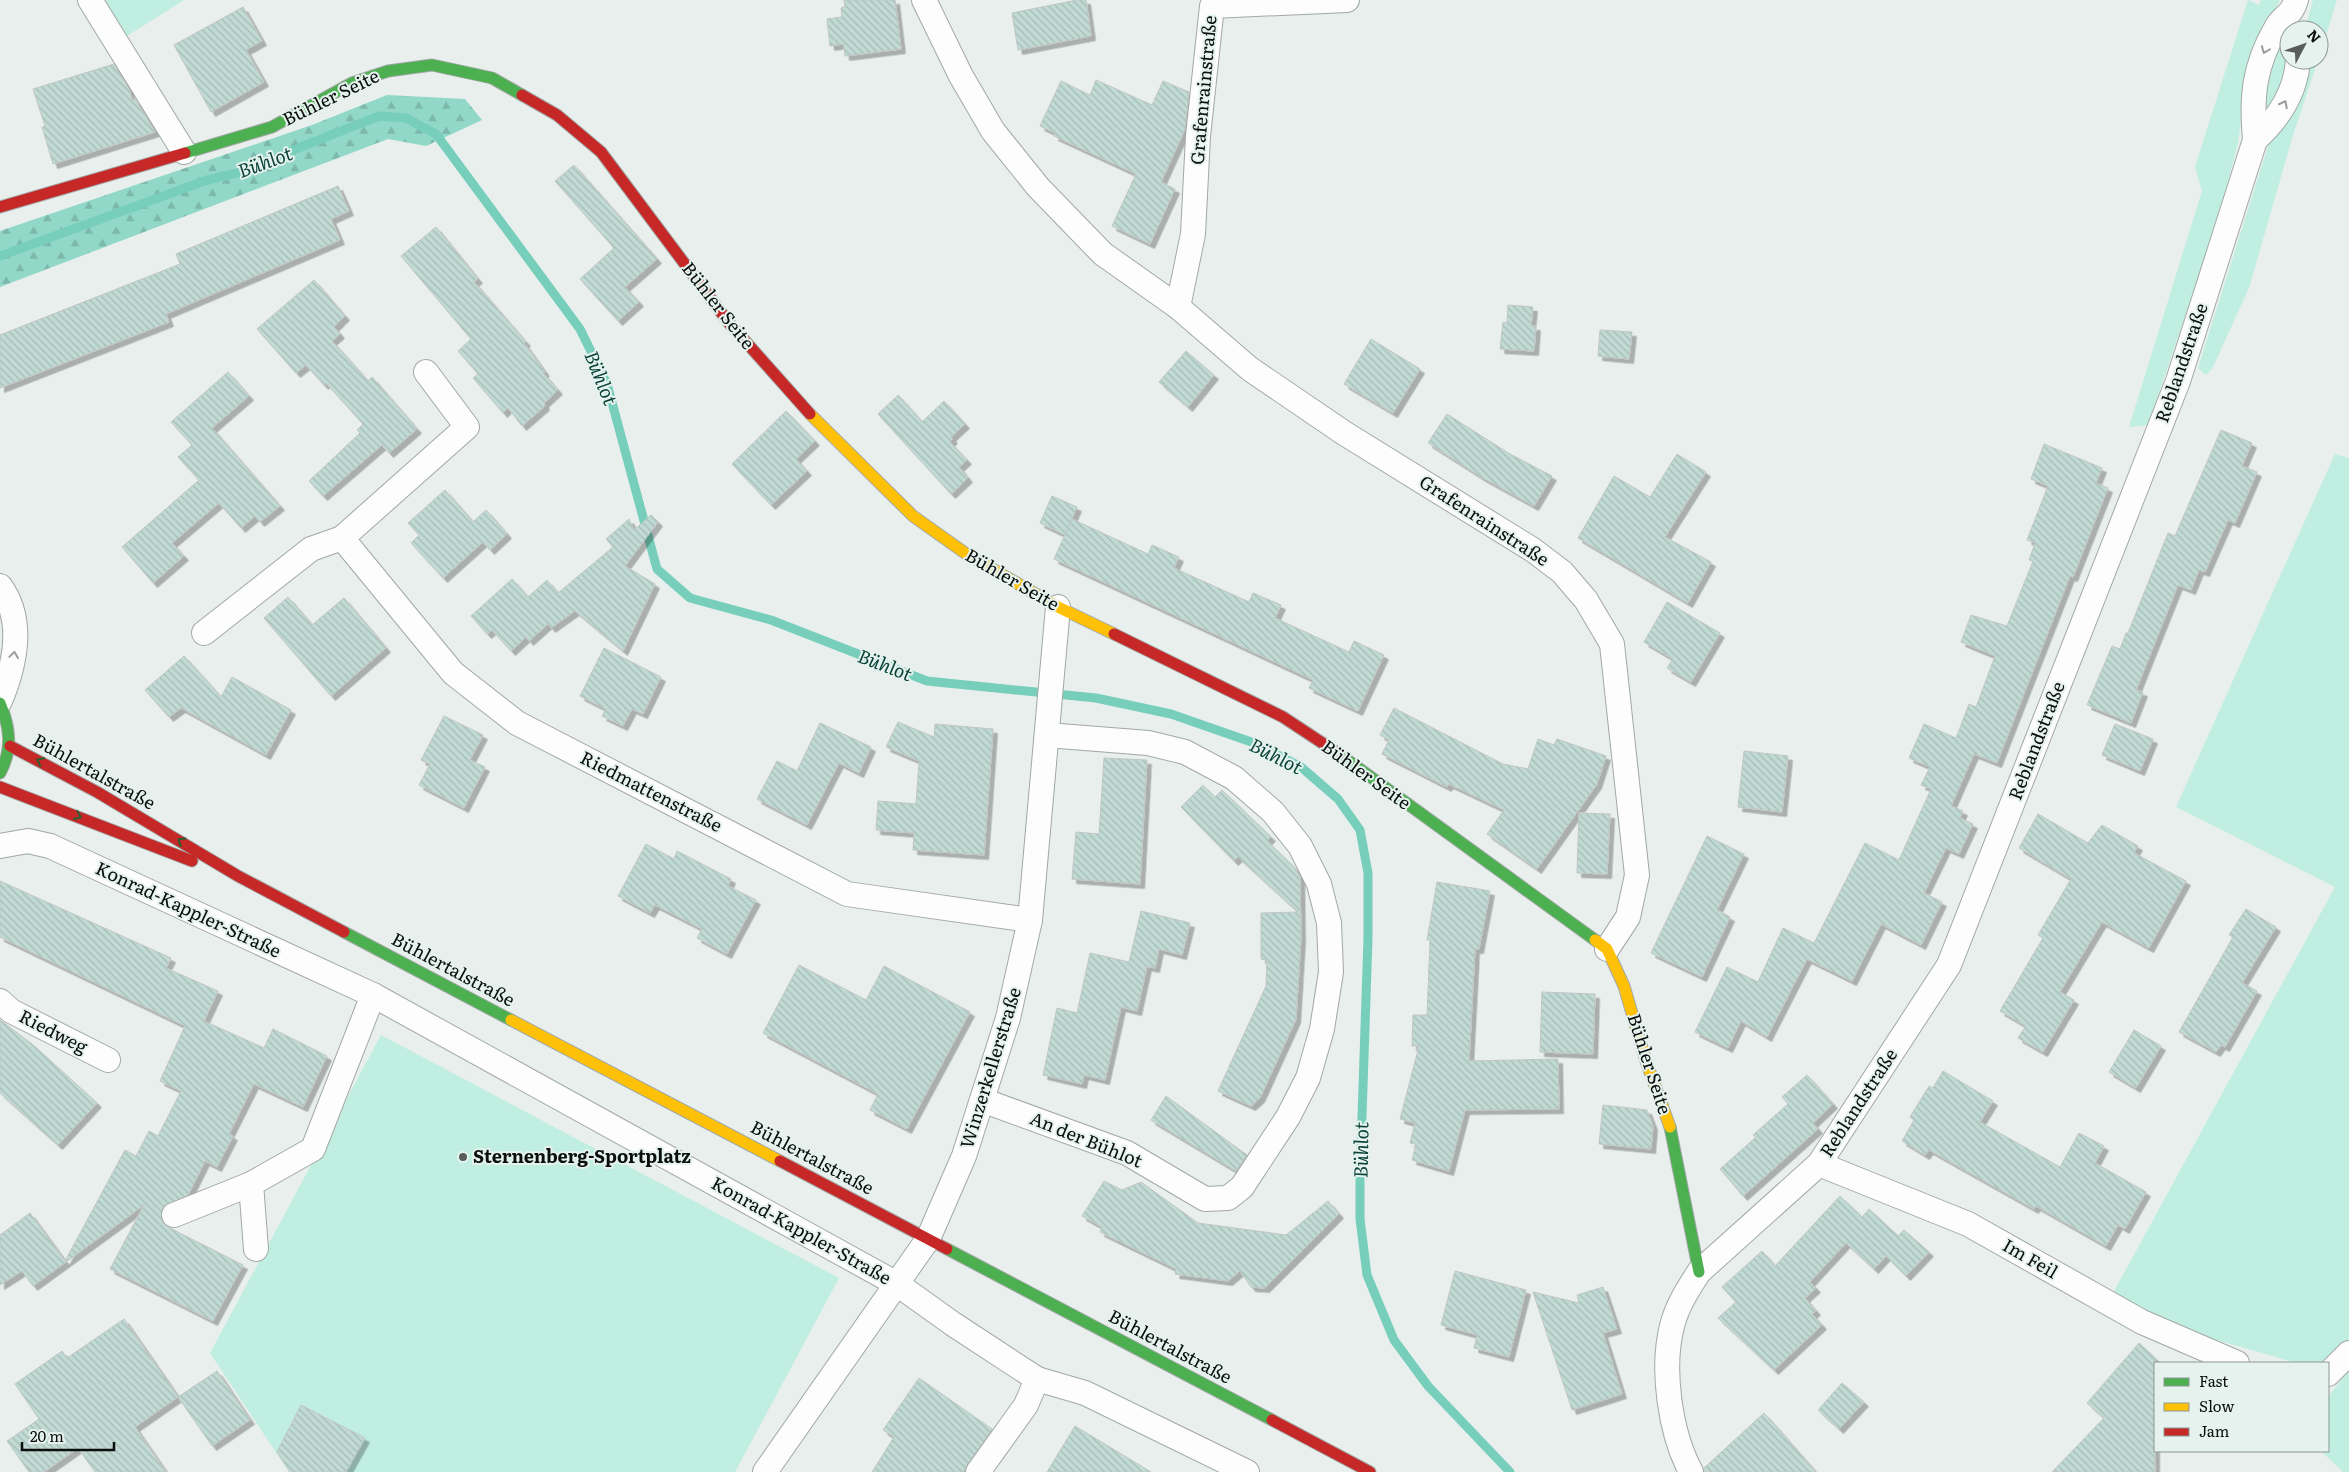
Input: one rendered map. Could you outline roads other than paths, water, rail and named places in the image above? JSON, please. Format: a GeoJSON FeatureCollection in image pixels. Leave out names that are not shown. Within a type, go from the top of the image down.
{"type":"FeatureCollection","features":[{"type":"Feature","properties":{"kind":"street"},"geometry":{"type":"LineString","coordinates":[[90,0],[184,152]]}},
{"type":"Feature","properties":{"kind":"street","name":"Grafenrainstraße"},"geometry":{"type":"LineString","coordinates":[[924,0],[961,76],[993,130],[1038,187],[1103,254],[1178,307],[1250,369],[1344,433],[1533,550],[1562,572],[1586,600],[1612,644],[1637,875],[1628,916],[1607,950]]}},
{"type":"Feature","properties":{"kind":"street","name":"Grafenrainstraße"},"geometry":{"type":"LineString","coordinates":[[1178,307],[1193,234],[1198,136],[1212,6],[1347,0]]}},
{"type":"Feature","properties":{"kind":"street","name":"Reblandstraße"},"geometry":{"type":"LineString","coordinates":[[1699,1272],[1820,1164],[1949,965],[2178,381],[2255,140],[2252,110],[2255,80],[2265,46],[2278,24],[2296,14]]}},
{"type":"Feature","properties":{"kind":"street","name":"Bühler Seite"},"geometry":{"type":"LineString","coordinates":[[0,207],[272,127],[352,83],[388,71],[432,65],[492,78],[557,115],[601,152],[729,323],[813,418],[912,516],[965,554],[1058,607],[1283,717],[1333,748],[1385,789],[1557,911],[1607,950],[1624,986],[1646,1061],[1669,1124],[1699,1272]]}},
{"type":"Feature","properties":{"kind":"street","name":"Reblandstraße"},"geometry":{"type":"LineString","coordinates":[[2255,140],[2272,124],[2286,103],[2297,70]]}},
{"type":"Feature","properties":{"kind":"street"},"geometry":{"type":"LineString","coordinates":[[204,634],[311,549],[342,538],[467,427],[426,372]]}},
{"type":"Feature","properties":{"kind":"street","name":"Riedmattenstraße"},"geometry":{"type":"LineString","coordinates":[[342,538],[453,673],[517,723],[847,894],[1030,920]]}},
{"type":"Feature","properties":{"kind":"street"},"geometry":{"type":"LineString","coordinates":[[0,586],[8,597],[16,639],[11,676],[0,702],[9,723],[10,746],[5,766],[0,773]]}},
{"type":"Feature","properties":{"kind":"street","name":"Winzerkellerstraße"},"geometry":{"type":"LineString","coordinates":[[765,1472],[928,1239],[964,1156],[1008,1018],[1030,920],[1058,607]]}},
{"type":"Feature","properties":{"kind":"street","name":"An der Bühlot"},"geometry":{"type":"LineString","coordinates":[[982,1100],[1127,1153],[1205,1199],[1228,1198],[1242,1187],[1288,1117],[1308,1078],[1322,1029],[1331,972],[1329,923],[1319,884],[1312,869],[1300,846],[1273,812],[1234,778],[1185,752],[1048,724]]}},
{"type":"Feature","properties":{"kind":"street","name":"Bühlertalstraße"},"geometry":{"type":"LineString","coordinates":[[10,746],[57,769],[238,876],[1370,1472]]}},
{"type":"Feature","properties":{"kind":"street","name":"Bühlertalstraße"},"geometry":{"type":"LineString","coordinates":[[0,787],[42,800],[150,847],[238,876]]}},
{"type":"Feature","properties":{"kind":"street","name":"Konrad-Kappler-Straße"},"geometry":{"type":"LineString","coordinates":[[0,846],[28,841],[50,846],[373,995],[897,1284],[953,1324],[1037,1379],[1085,1393],[1247,1472]]}},
{"type":"Feature","properties":{"kind":"street"},"geometry":{"type":"LineString","coordinates":[[174,1215],[251,1184],[313,1149],[373,995]]}},
{"type":"Feature","properties":{"kind":"street","name":"Riedweg"},"geometry":{"type":"LineString","coordinates":[[0,1001],[11,1011],[108,1060]]}},
{"type":"Feature","properties":{"kind":"street","name":"Im Feil"},"geometry":{"type":"LineString","coordinates":[[1820,1164],[1968,1224],[2142,1322],[2235,1362]]}},
{"type":"Feature","properties":{"kind":"street"},"geometry":{"type":"LineString","coordinates":[[251,1184],[256,1249]]}},
{"type":"Feature","properties":{"kind":"street"},"geometry":{"type":"LineString","coordinates":[[1691,1472],[1685,1461],[1672,1413],[1668,1365],[1672,1326],[1685,1293],[1699,1272]]}},
{"type":"Feature","properties":{"kind":"street"},"geometry":{"type":"LineString","coordinates":[[2329,1373],[2349,1353]]}},
{"type":"Feature","properties":{"kind":"street"},"geometry":{"type":"LineString","coordinates":[[978,1472],[1026,1405],[1037,1379]]}},
{"type":"Feature","properties":{"kind":"waterway","name":"Bühlot"},"geometry":{"type":"LineString","coordinates":[[0,256],[207,180],[250,170],[301,147],[379,116],[406,118],[436,134],[580,329],[607,384],[657,569],[690,598],[771,620],[927,681],[1096,698],[1171,714],[1257,744],[1301,767],[1338,799],[1360,830],[1368,873],[1368,938],[1360,1176],[1360,1219],[1367,1275],[1394,1340],[1428,1386],[1510,1472]]}},
{"type":"Feature","properties":{"kind":"place","name":"Sternenberg-Sportplatz"},"geometry":{"type":"Point","coordinates":[463,1157]}}]}
